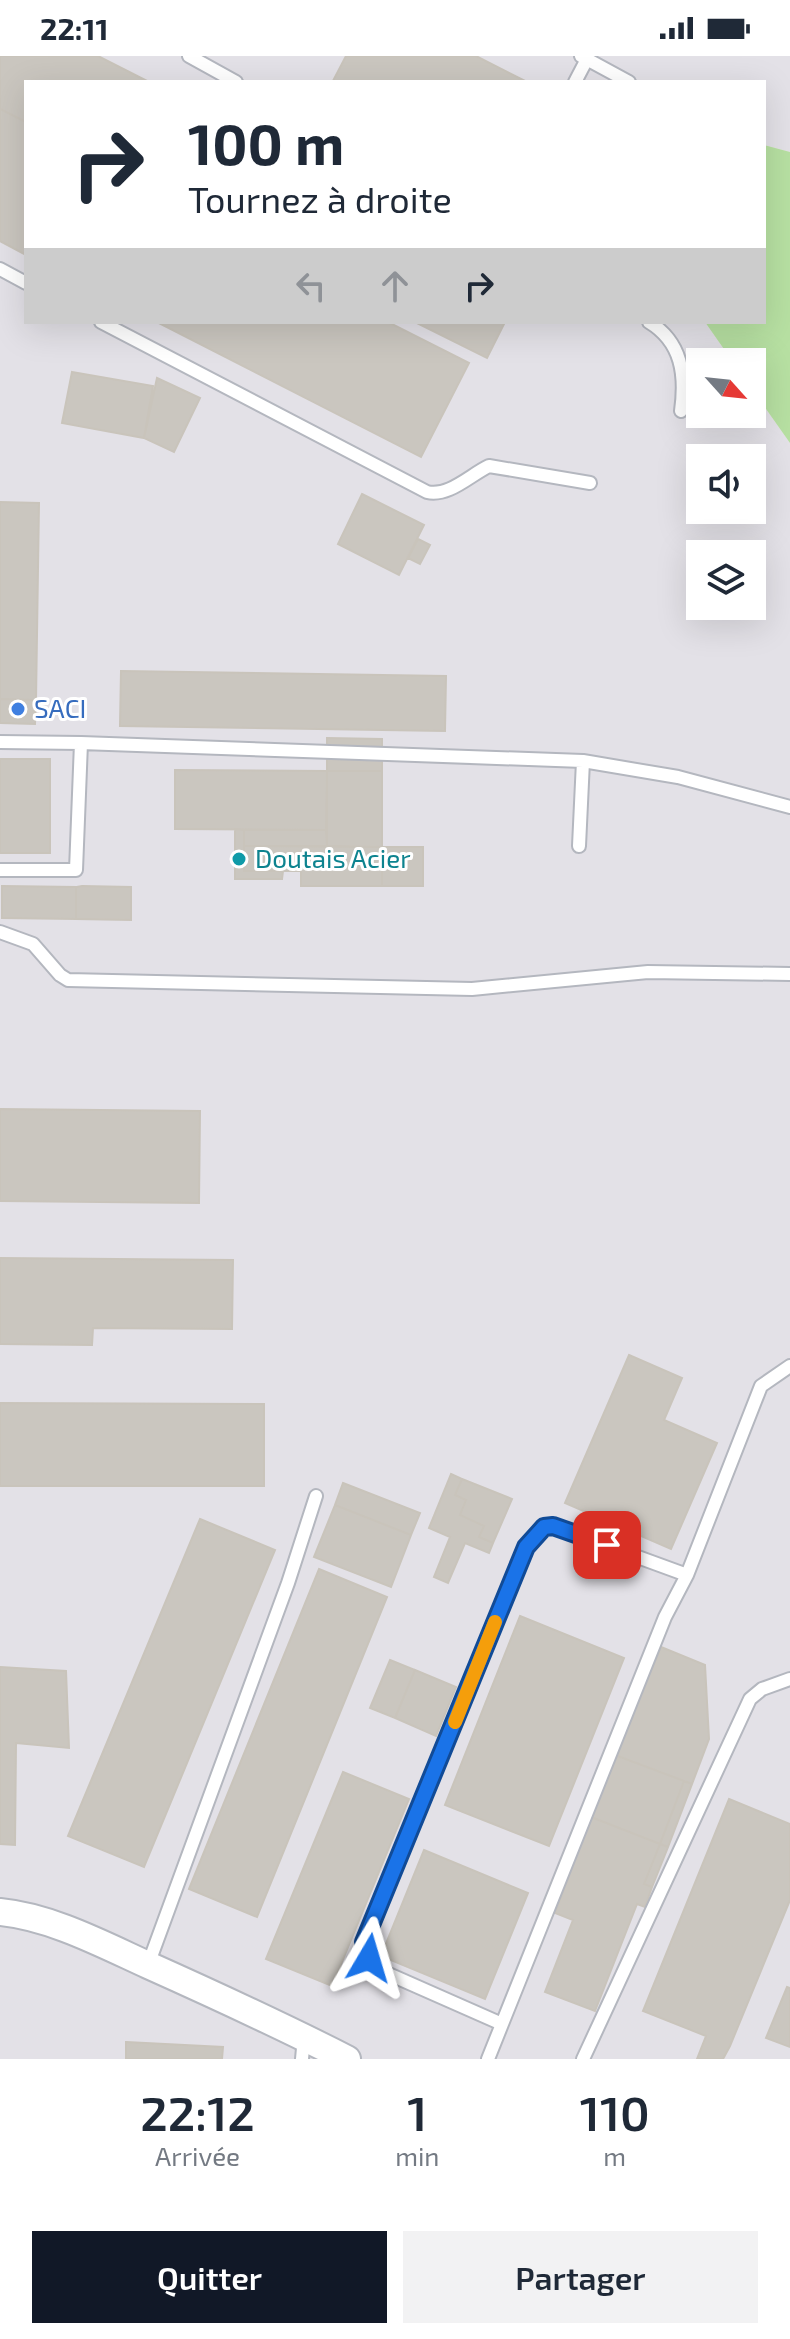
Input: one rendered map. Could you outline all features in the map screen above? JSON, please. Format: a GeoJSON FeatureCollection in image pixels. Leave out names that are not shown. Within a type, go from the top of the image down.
{"type":"FeatureCollection","features":[{"type":"Feature","properties":{"kind":"street"},"geometry":{"type":"LineString","coordinates":[[0,1912],[26,1914],[148,1965],[303,2048],[347,2059]]}},
{"type":"Feature","properties":{"kind":"lane"},"geometry":{"type":"LineString","coordinates":[[189,56],[232,80]]}},
{"type":"Feature","properties":{"kind":"lane"},"geometry":{"type":"LineString","coordinates":[[576,80],[584,58],[625,80]]}},
{"type":"Feature","properties":{"kind":"lane"},"geometry":{"type":"LineString","coordinates":[[0,269],[24,282]]}},
{"type":"Feature","properties":{"kind":"lane"},"geometry":{"type":"LineString","coordinates":[[105,324],[427,492],[437,494],[450,489],[489,466],[590,483]]}},
{"type":"Feature","properties":{"kind":"lane"},"geometry":{"type":"LineString","coordinates":[[652,324],[665,332],[675,349],[685,384],[681,411]]}},
{"type":"Feature","properties":{"kind":"lane"},"geometry":{"type":"LineString","coordinates":[[0,742],[583,761],[678,777],[790,807]]}},
{"type":"Feature","properties":{"kind":"lane"},"geometry":{"type":"LineString","coordinates":[[0,870],[76,870],[81,743]]}},
{"type":"Feature","properties":{"kind":"lane"},"geometry":{"type":"LineString","coordinates":[[579,846],[583,761]]}},
{"type":"Feature","properties":{"kind":"lane"},"geometry":{"type":"LineString","coordinates":[[0,932],[33,944],[68,980],[472,989],[648,972],[790,974]]}},
{"type":"Feature","properties":{"kind":"lane"},"geometry":{"type":"LineString","coordinates":[[488,2059],[665,1617],[687,1575],[761,1386],[790,1366]]}},
{"type":"Feature","properties":{"kind":"lane"},"geometry":{"type":"LineString","coordinates":[[148,1965],[288,1583],[316,1496]]}},
{"type":"Feature","properties":{"kind":"lane"},"geometry":{"type":"LineString","coordinates":[[502,2024],[375,1968],[364,1942],[526,1547],[544,1527],[553,1526],[687,1575]]}},
{"type":"Feature","properties":{"kind":"lane"},"geometry":{"type":"LineString","coordinates":[[583,2059],[750,1699],[762,1689],[790,1679]]}},
{"type":"Feature","properties":{"kind":"shaded area"},"geometry":{"type":"Polygon","coordinates":[[[0,56],[790,56],[790,152],[766,146],[766,80],[24,80],[24,324],[706,324],[723,348],[686,348],[686,428],[766,428],[766,409],[790,443],[790,2059],[0,2059],[0,56]]]}},
{"type":"Feature","properties":{"kind":"green space"},"geometry":{"type":"Polygon","coordinates":[[[766,146],[790,152],[790,443],[766,409],[766,348],[723,348],[706,324],[766,324],[766,146]]]}},
{"type":"Feature","properties":{"kind":"building"},"geometry":{"type":"Polygon","coordinates":[[[0,56],[98,56],[145,80],[24,80],[24,121],[0,109],[0,56]]]}},
{"type":"Feature","properties":{"kind":"building"},"geometry":{"type":"Polygon","coordinates":[[[346,56],[476,56],[523,80],[334,80],[346,56]]]}},
{"type":"Feature","properties":{"kind":"building"},"geometry":{"type":"Polygon","coordinates":[[[0,109],[24,121],[24,254],[0,241],[0,109]]]}},
{"type":"Feature","properties":{"kind":"building"},"geometry":{"type":"Polygon","coordinates":[[[161,324],[392,324],[469,363],[421,457],[161,324]]]}},
{"type":"Feature","properties":{"kind":"building"},"geometry":{"type":"Polygon","coordinates":[[[419,324],[504,324],[487,358],[419,324]]]}},
{"type":"Feature","properties":{"kind":"building"},"geometry":{"type":"Polygon","coordinates":[[[72,372],[153,386],[144,438],[62,423],[72,372]]]}},
{"type":"Feature","properties":{"kind":"building"},"geometry":{"type":"Polygon","coordinates":[[[157,378],[200,398],[174,452],[144,438],[157,378]]]}},
{"type":"Feature","properties":{"kind":"building"},"geometry":{"type":"Polygon","coordinates":[[[362,494],[424,525],[399,575],[338,544],[362,494]]]}},
{"type":"Feature","properties":{"kind":"building"},"geometry":{"type":"Polygon","coordinates":[[[0,502],[39,503],[36,700],[0,699],[0,502]]]}},
{"type":"Feature","properties":{"kind":"building"},"geometry":{"type":"Polygon","coordinates":[[[418,539],[430,545],[420,564],[408,558],[418,539]]]}},
{"type":"Feature","properties":{"kind":"building"},"geometry":{"type":"Polygon","coordinates":[[[121,671],[446,676],[445,731],[120,726],[121,671]]]}},
{"type":"Feature","properties":{"kind":"building","name":"SACI"},"geometry":{"type":"Polygon","coordinates":[[[0,699],[36,700],[35,724],[0,723],[0,699]]]}},
{"type":"Feature","properties":{"kind":"building"},"geometry":{"type":"Polygon","coordinates":[[[327,738],[382,739],[382,771],[327,771],[327,738]]]}},
{"type":"Feature","properties":{"kind":"building"},"geometry":{"type":"Polygon","coordinates":[[[0,759],[50,759],[50,853],[0,853],[0,759]]]}},
{"type":"Feature","properties":{"kind":"building"},"geometry":{"type":"Polygon","coordinates":[[[175,770],[327,771],[326,830],[175,829],[175,770]]]}},
{"type":"Feature","properties":{"kind":"building"},"geometry":{"type":"Polygon","coordinates":[[[327,771],[382,771],[382,847],[327,846],[327,771]]]}},
{"type":"Feature","properties":{"kind":"building","name":"Doutais Acier"},"geometry":{"type":"Polygon","coordinates":[[[235,829],[244,830],[244,871],[283,871],[282,879],[235,879],[235,829]]]}},
{"type":"Feature","properties":{"kind":"building"},"geometry":{"type":"Polygon","coordinates":[[[244,830],[326,830],[327,846],[244,846],[244,830]]]}},
{"type":"Feature","properties":{"kind":"building"},"geometry":{"type":"Polygon","coordinates":[[[244,846],[382,847],[382,886],[301,886],[301,871],[244,871],[244,846]]]}},
{"type":"Feature","properties":{"kind":"building"},"geometry":{"type":"Polygon","coordinates":[[[382,847],[423,847],[423,886],[382,886],[382,847]]]}},
{"type":"Feature","properties":{"kind":"building"},"geometry":{"type":"Polygon","coordinates":[[[2,886],[76,887],[76,919],[2,918],[2,886]]]}},
{"type":"Feature","properties":{"kind":"building"},"geometry":{"type":"Polygon","coordinates":[[[76,887],[131,887],[131,920],[76,919],[76,887]]]}},
{"type":"Feature","properties":{"kind":"building"},"geometry":{"type":"Polygon","coordinates":[[[0,1109],[200,1111],[199,1203],[0,1201],[0,1109]]]}},
{"type":"Feature","properties":{"kind":"building"},"geometry":{"type":"Polygon","coordinates":[[[0,1258],[233,1260],[232,1329],[93,1328],[92,1345],[0,1344],[0,1258]]]}},
{"type":"Feature","properties":{"kind":"building"},"geometry":{"type":"Polygon","coordinates":[[[629,1355],[682,1378],[664,1420],[717,1443],[671,1549],[565,1503],[629,1355]]]}},
{"type":"Feature","properties":{"kind":"building"},"geometry":{"type":"Polygon","coordinates":[[[0,1403],[264,1404],[264,1486],[0,1486],[0,1403]]]}},
{"type":"Feature","properties":{"kind":"building"},"geometry":{"type":"Polygon","coordinates":[[[451,1474],[462,1479],[455,1495],[466,1500],[460,1515],[484,1526],[479,1537],[493,1543],[489,1553],[465,1543],[448,1583],[434,1577],[450,1537],[429,1528],[451,1474]]]}},
{"type":"Feature","properties":{"kind":"building"},"geometry":{"type":"Polygon","coordinates":[[[462,1479],[512,1499],[493,1543],[479,1537],[484,1526],[460,1515],[466,1500],[455,1495],[462,1479]]]}},
{"type":"Feature","properties":{"kind":"building"},"geometry":{"type":"Polygon","coordinates":[[[343,1483],[420,1513],[411,1535],[335,1505],[343,1483]]]}},
{"type":"Feature","properties":{"kind":"building"},"geometry":{"type":"Polygon","coordinates":[[[335,1505],[411,1535],[391,1587],[314,1557],[335,1505]]]}},
{"type":"Feature","properties":{"kind":"building"},"geometry":{"type":"Polygon","coordinates":[[[200,1519],[275,1550],[144,1867],[68,1836],[200,1519]]]}},
{"type":"Feature","properties":{"kind":"building"},"geometry":{"type":"Polygon","coordinates":[[[319,1569],[387,1597],[257,1917],[189,1889],[319,1569]]]}},
{"type":"Feature","properties":{"kind":"building"},"geometry":{"type":"Polygon","coordinates":[[[520,1616],[624,1658],[549,1846],[445,1805],[520,1616]]]}},
{"type":"Feature","properties":{"kind":"building"},"geometry":{"type":"Polygon","coordinates":[[[661,1647],[705,1665],[709,1739],[692,1784],[615,1755],[661,1647]]]}},
{"type":"Feature","properties":{"kind":"building"},"geometry":{"type":"Polygon","coordinates":[[[390,1660],[415,1670],[395,1718],[370,1708],[390,1660]]]}},
{"type":"Feature","properties":{"kind":"building"},"geometry":{"type":"Polygon","coordinates":[[[0,1667],[66,1671],[69,1748],[16,1743],[15,1845],[0,1844],[0,1667]]]}},
{"type":"Feature","properties":{"kind":"building"},"geometry":{"type":"Polygon","coordinates":[[[415,1670],[456,1687],[436,1736],[395,1718],[415,1670]]]}},
{"type":"Feature","properties":{"kind":"building"},"geometry":{"type":"Polygon","coordinates":[[[615,1755],[684,1781],[660,1844],[591,1817],[615,1755]]]}},
{"type":"Feature","properties":{"kind":"building"},"geometry":{"type":"Polygon","coordinates":[[[343,1772],[409,1799],[332,1986],[266,1959],[343,1772]]]}},
{"type":"Feature","properties":{"kind":"building"},"geometry":{"type":"Polygon","coordinates":[[[684,1781],[692,1784],[668,1847],[660,1844],[684,1781]]]}},
{"type":"Feature","properties":{"kind":"building"},"geometry":{"type":"Polygon","coordinates":[[[729,1799],[790,1824],[790,1900],[723,2059],[697,2059],[706,2036],[643,2011],[729,1799]]]}},
{"type":"Feature","properties":{"kind":"building"},"geometry":{"type":"Polygon","coordinates":[[[591,1817],[660,1844],[644,1884],[652,1887],[645,1907],[637,1904],[595,2011],[545,1992],[573,1920],[555,1913],[591,1817]]]}},
{"type":"Feature","properties":{"kind":"building"},"geometry":{"type":"Polygon","coordinates":[[[660,1844],[668,1847],[652,1887],[644,1884],[660,1844]]]}},
{"type":"Feature","properties":{"kind":"building"},"geometry":{"type":"Polygon","coordinates":[[[424,1850],[528,1893],[485,1999],[381,1956],[424,1850]]]}},
{"type":"Feature","properties":{"kind":"building"},"geometry":{"type":"Polygon","coordinates":[[[787,1987],[790,1988],[790,2047],[766,2038],[787,1987]]]}},
{"type":"Feature","properties":{"kind":"building"},"geometry":{"type":"Polygon","coordinates":[[[126,2042],[223,2047],[222,2059],[126,2059],[126,2042]]]}},
{"type":"Feature","properties":{"kind":"slow traffic"},"geometry":{"type":"LineString","coordinates":[[455,1722],[495,1622]]}},
{"type":"Feature","properties":{"kind":"place","name":"SACI"},"geometry":{"type":"Point","coordinates":[18,709]}},
{"type":"Feature","properties":{"kind":"place","name":"Doutais Acier"},"geometry":{"type":"Point","coordinates":[239,859]}},
{"type":"Feature","properties":{"kind":"route"},"geometry":{"type":"LineString","coordinates":[[369,1958],[364,1942],[526,1547],[544,1527],[553,1526],[607,1545]]}}]}
